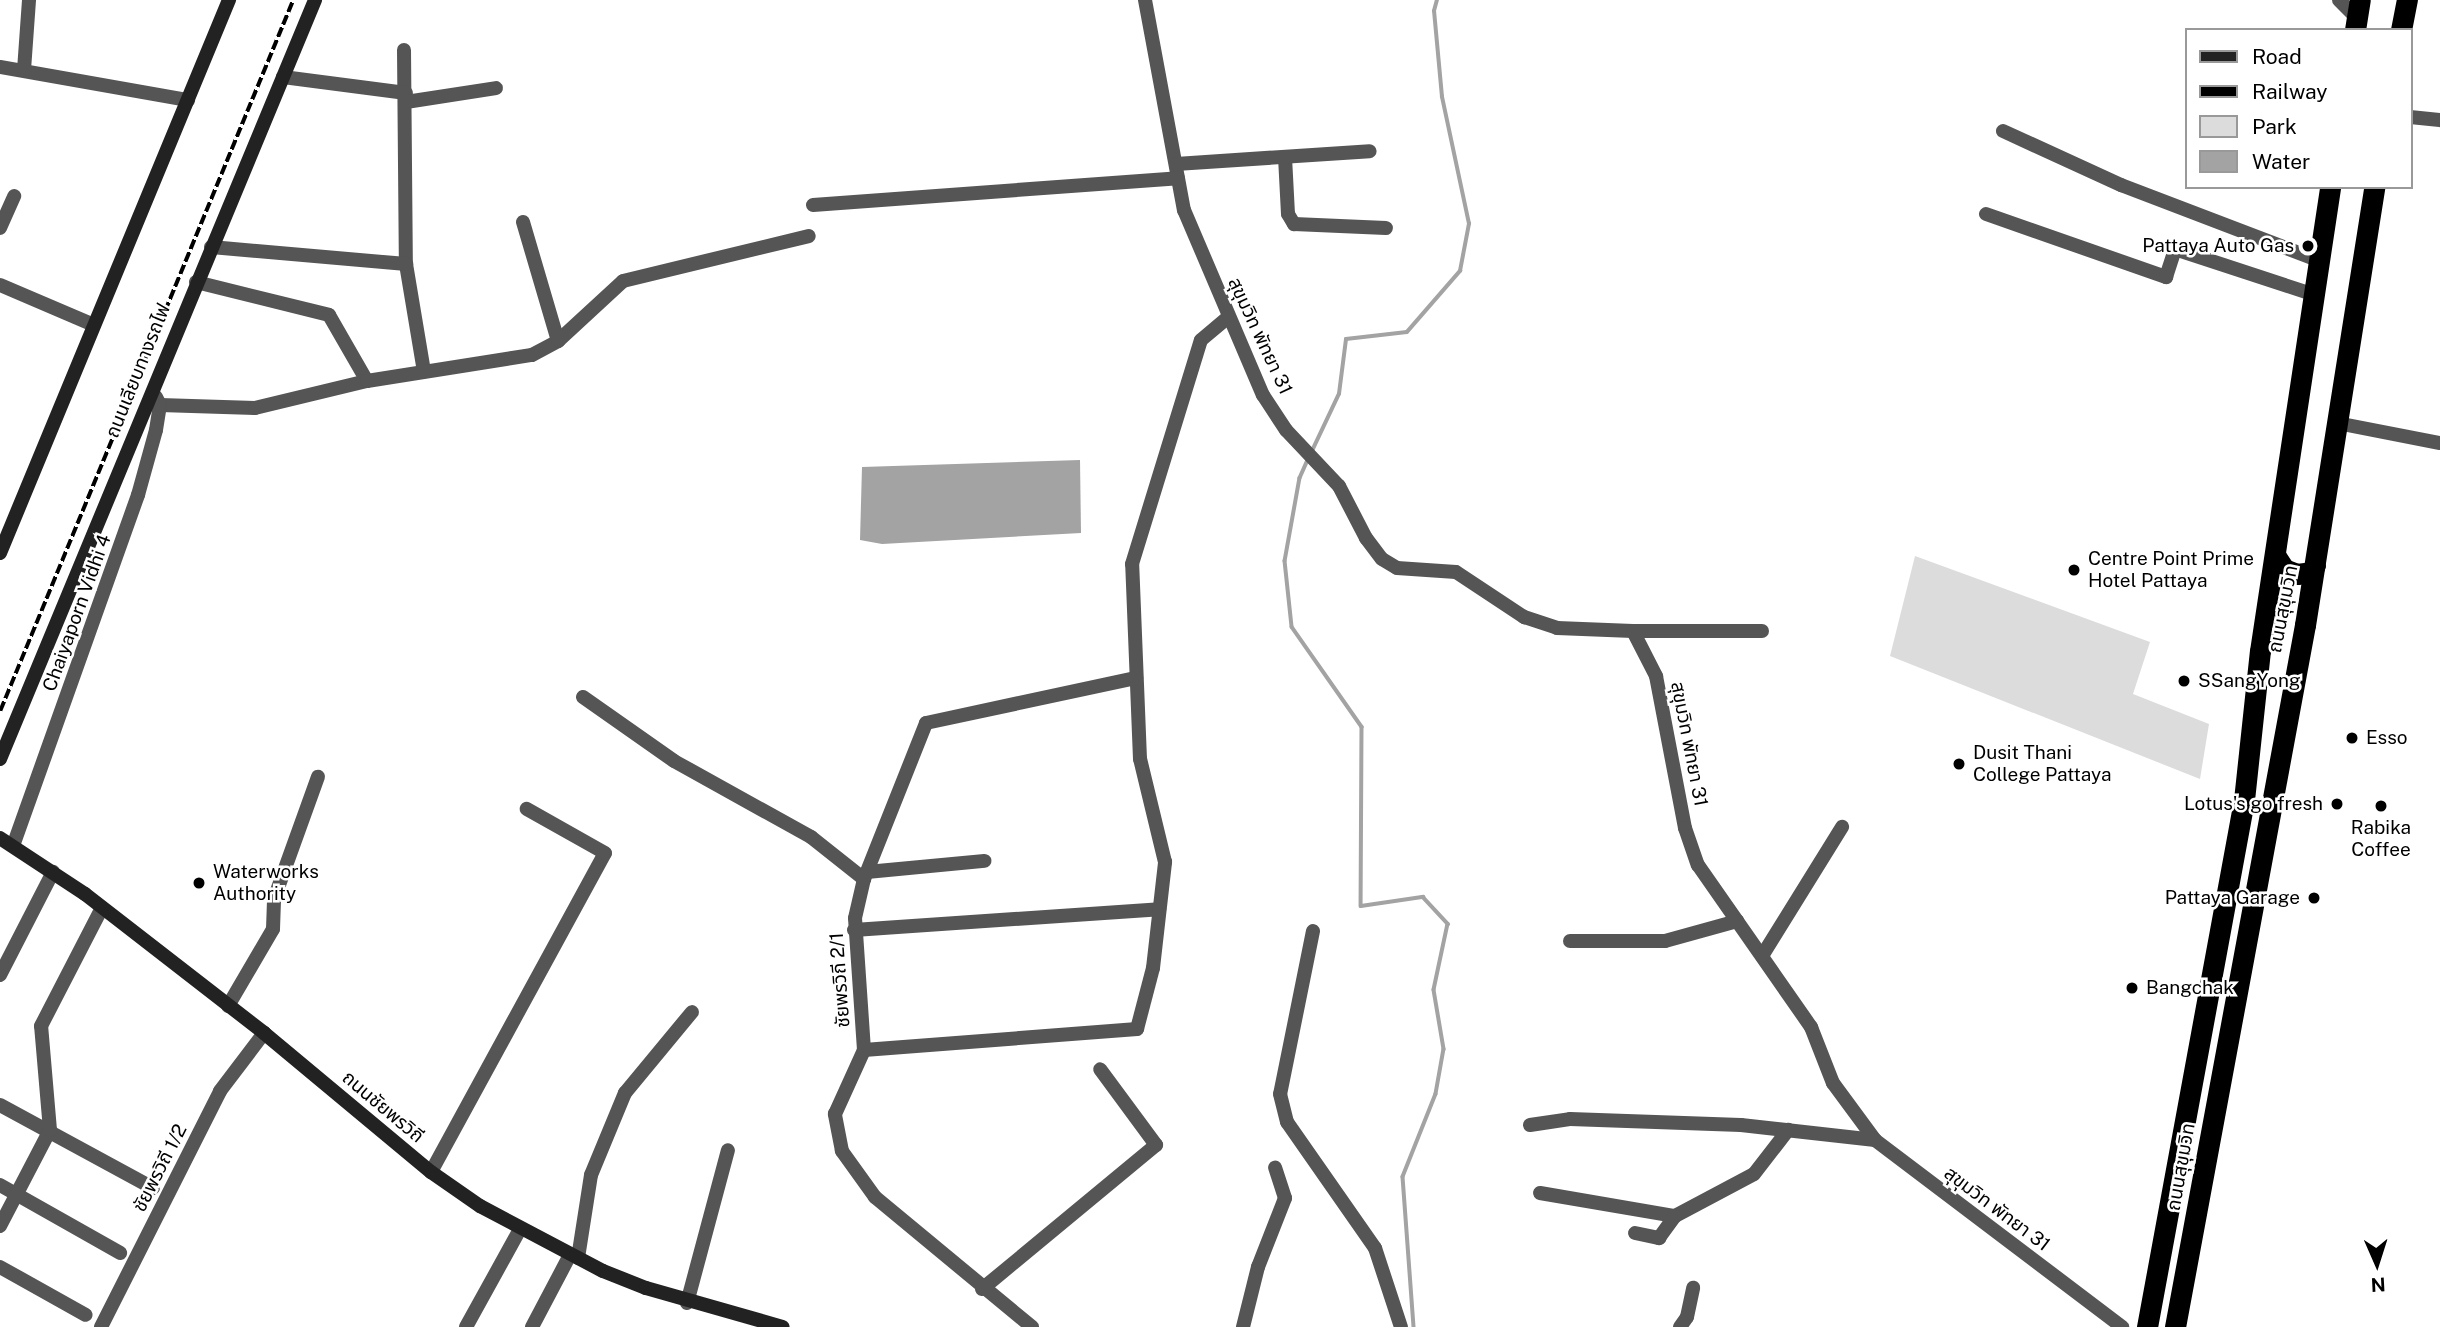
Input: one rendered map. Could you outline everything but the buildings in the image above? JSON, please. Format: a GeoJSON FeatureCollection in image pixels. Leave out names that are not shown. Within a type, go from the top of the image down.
{"type":"FeatureCollection","features":[{"type":"Feature","properties":{"kind":"highway"},"geometry":{"type":"LineString","coordinates":[[2401,28],[2407,0]]}},
{"type":"Feature","properties":{"kind":"highway","name":"ถนนสุขุมวิท"},"geometry":{"type":"LineString","coordinates":[[2147,1327],[2244,800],[2275,555],[2330,189]]}},
{"type":"Feature","properties":{"kind":"highway","name":"ถนนสุขุมวิท"},"geometry":{"type":"LineString","coordinates":[[2175,1327],[2315,565],[2374,189]]}},
{"type":"Feature","properties":{"kind":"highway"},"geometry":{"type":"LineString","coordinates":[[2275,555],[2284,569],[2297,574],[2311,572],[2315,565]]}},
{"type":"Feature","properties":{"kind":"street"},"geometry":{"type":"LineString","coordinates":[[24,70],[29,0]]}},
{"type":"Feature","properties":{"kind":"street"},"geometry":{"type":"LineString","coordinates":[[0,553],[229,0]]}},
{"type":"Feature","properties":{"kind":"street","name":"ถนนเลียบทางรถไฟ"},"geometry":{"type":"LineString","coordinates":[[0,759],[315,0]]}},
{"type":"Feature","properties":{"kind":"street","name":"สุขุมวิท พัทยา 31"},"geometry":{"type":"LineString","coordinates":[[1145,0],[1184,210],[1227,317],[1263,395],[1293,438],[1339,486],[1366,538],[1382,559],[1397,568],[1456,572],[1524,617],[1557,628],[1633,631],[1656,676],[1685,828],[1698,865],[1811,1027],[1833,1083],[1875,1140],[2122,1327]]}},
{"type":"Feature","properties":{"kind":"street"},"geometry":{"type":"LineString","coordinates":[[2339,0],[2358,16]]}},
{"type":"Feature","properties":{"kind":"street"},"geometry":{"type":"LineString","coordinates":[[404,50],[406,264],[424,372]]}},
{"type":"Feature","properties":{"kind":"street"},"geometry":{"type":"LineString","coordinates":[[0,67],[188,100]]}},
{"type":"Feature","properties":{"kind":"street"},"geometry":{"type":"LineString","coordinates":[[283,77],[406,98],[496,88]]}},
{"type":"Feature","properties":{"kind":"street"},"geometry":{"type":"LineString","coordinates":[[2412,117],[2440,120]]}},
{"type":"Feature","properties":{"kind":"street"},"geometry":{"type":"LineString","coordinates":[[2003,131],[2122,185],[2320,261]]}},
{"type":"Feature","properties":{"kind":"street"},"geometry":{"type":"LineString","coordinates":[[813,205],[1370,151]]}},
{"type":"Feature","properties":{"kind":"street"},"geometry":{"type":"LineString","coordinates":[[1285,158],[1288,214],[1294,224],[1386,228]]}},
{"type":"Feature","properties":{"kind":"street"},"geometry":{"type":"LineString","coordinates":[[0,228],[14,196]]}},
{"type":"Feature","properties":{"kind":"street"},"geometry":{"type":"LineString","coordinates":[[1986,214],[2165,277],[2175,249],[2315,295]]}},
{"type":"Feature","properties":{"kind":"street"},"geometry":{"type":"LineString","coordinates":[[523,222],[558,341]]}},
{"type":"Feature","properties":{"kind":"street"},"geometry":{"type":"LineString","coordinates":[[152,389],[160,405],[255,408],[367,381],[532,355],[558,341],[623,281],[809,236]]}},
{"type":"Feature","properties":{"kind":"street"},"geometry":{"type":"LineString","coordinates":[[211,247],[406,264]]}},
{"type":"Feature","properties":{"kind":"street"},"geometry":{"type":"LineString","coordinates":[[196,282],[329,315],[367,381]]}},
{"type":"Feature","properties":{"kind":"street"},"geometry":{"type":"LineString","coordinates":[[0,285],[94,325]]}},
{"type":"Feature","properties":{"kind":"street"},"geometry":{"type":"LineString","coordinates":[[864,1050],[1137,1029],[1153,968],[1165,862],[1140,759],[1132,564],[1201,340],[1227,317]]}},
{"type":"Feature","properties":{"kind":"street","name":"Chaiyaporn Vidhi 4"},"geometry":{"type":"LineString","coordinates":[[6,842],[118,557],[160,405]]}},
{"type":"Feature","properties":{"kind":"street"},"geometry":{"type":"LineString","coordinates":[[2337,423],[2440,443]]}},
{"type":"Feature","properties":{"kind":"street"},"geometry":{"type":"LineString","coordinates":[[1633,631],[1762,631]]}},
{"type":"Feature","properties":{"kind":"street","name":"ชัยพรวิถี 2/1"},"geometry":{"type":"LineString","coordinates":[[1032,1327],[982,1289],[875,1197],[842,1152],[835,1114],[864,1050],[855,930],[865,876],[926,723],[1136,678]]}},
{"type":"Feature","properties":{"kind":"street"},"geometry":{"type":"LineString","coordinates":[[583,697],[674,761],[811,837],[865,876],[984,861]]}},
{"type":"Feature","properties":{"kind":"street"},"geometry":{"type":"LineString","coordinates":[[229,1006],[273,929],[274,899],[318,777]]}},
{"type":"Feature","properties":{"kind":"street"},"geometry":{"type":"LineString","coordinates":[[431,1172],[605,853],[527,809]]}},
{"type":"Feature","properties":{"kind":"street"},"geometry":{"type":"LineString","coordinates":[[1762,956],[1842,827]]}},
{"type":"Feature","properties":{"kind":"street","name":"ถนนชัยพรวิถี"},"geometry":{"type":"LineString","coordinates":[[6,842],[102,908],[264,1032],[431,1172],[520,1229],[574,1256],[688,1303],[783,1327]]}},
{"type":"Feature","properties":{"kind":"street"},"geometry":{"type":"LineString","coordinates":[[0,975],[53,872]]}},
{"type":"Feature","properties":{"kind":"street"},"geometry":{"type":"LineString","coordinates":[[0,1226],[50,1130],[41,1026],[102,908]]}},
{"type":"Feature","properties":{"kind":"street"},"geometry":{"type":"LineString","coordinates":[[855,930],[1159,909]]}},
{"type":"Feature","properties":{"kind":"street"},"geometry":{"type":"LineString","coordinates":[[1570,941],[1665,941],[1737,921]]}},
{"type":"Feature","properties":{"kind":"street"},"geometry":{"type":"LineString","coordinates":[[1313,932],[1280,1094],[1287,1122],[1375,1248],[1401,1327]]}},
{"type":"Feature","properties":{"kind":"street"},"geometry":{"type":"LineString","coordinates":[[532,1327],[574,1256],[591,1175],[625,1093],[692,1012]]}},
{"type":"Feature","properties":{"kind":"street","name":"ชัยพรวิถี 1/2"},"geometry":{"type":"LineString","coordinates":[[101,1327],[220,1091],[264,1032]]}},
{"type":"Feature","properties":{"kind":"street"},"geometry":{"type":"LineString","coordinates":[[982,1289],[1156,1145],[1100,1069]]}},
{"type":"Feature","properties":{"kind":"street"},"geometry":{"type":"LineString","coordinates":[[0,1105],[153,1188]]}},
{"type":"Feature","properties":{"kind":"street"},"geometry":{"type":"LineString","coordinates":[[1530,1125],[1570,1119],[1788,1130],[1875,1140]]}},
{"type":"Feature","properties":{"kind":"street"},"geometry":{"type":"LineString","coordinates":[[1635,1233],[1658,1238],[1675,1216],[1754,1174],[1788,1130]]}},
{"type":"Feature","properties":{"kind":"street"},"geometry":{"type":"LineString","coordinates":[[688,1303],[728,1150]]}},
{"type":"Feature","properties":{"kind":"street"},"geometry":{"type":"LineString","coordinates":[[1243,1327],[1258,1267],[1285,1198],[1275,1168]]}},
{"type":"Feature","properties":{"kind":"street"},"geometry":{"type":"LineString","coordinates":[[0,1185],[120,1253]]}},
{"type":"Feature","properties":{"kind":"street"},"geometry":{"type":"LineString","coordinates":[[1540,1193],[1675,1216]]}},
{"type":"Feature","properties":{"kind":"street"},"geometry":{"type":"LineString","coordinates":[[466,1327],[520,1229]]}},
{"type":"Feature","properties":{"kind":"street"},"geometry":{"type":"LineString","coordinates":[[0,1267],[86,1315]]}},
{"type":"Feature","properties":{"kind":"street"},"geometry":{"type":"LineString","coordinates":[[1679,1327],[1687,1317],[1693,1288]]}},
{"type":"Feature","properties":{"kind":"green space"},"geometry":{"type":"Polygon","coordinates":[[[1915,556],[2150,642],[2133,694],[2209,724],[2200,779],[1890,656],[1915,556]]]}},
{"type":"Feature","properties":{"kind":"water"},"geometry":{"type":"Polygon","coordinates":[[[1080,460],[1081,533],[882,544],[860,540],[862,467],[1080,460]]]}},
{"type":"Feature","properties":{"kind":"waterway"},"geometry":{"type":"LineString","coordinates":[[1312,451],[1339,394],[1346,339],[1407,332],[1460,271],[1469,224],[1442,97],[1434,11],[1437,0]]}},
{"type":"Feature","properties":{"kind":"waterway"},"geometry":{"type":"LineString","coordinates":[[1309,458],[1300,478],[1285,561],[1292,627],[1362,727],[1361,906],[1423,897],[1448,924],[1434,990],[1444,1049],[1436,1094],[1403,1177],[1414,1327]]}},
{"type":"Feature","properties":{"kind":"railway"},"geometry":{"type":"LineString","coordinates":[[0,711],[293,0]]}},
{"type":"Feature","properties":{"kind":"place","name":"Pattaya Auto Gas"},"geometry":{"type":"Point","coordinates":[2308,246]}},
{"type":"Feature","properties":{"kind":"place","name":"Centre Point Prime Hotel Pattaya"},"geometry":{"type":"Point","coordinates":[2074,570]}},
{"type":"Feature","properties":{"kind":"place","name":"SSangYong"},"geometry":{"type":"Point","coordinates":[2184,681]}},
{"type":"Feature","properties":{"kind":"place","name":"Esso"},"geometry":{"type":"Point","coordinates":[2352,738]}},
{"type":"Feature","properties":{"kind":"place","name":"Dusit Thani College Pattaya"},"geometry":{"type":"Point","coordinates":[1959,764]}},
{"type":"Feature","properties":{"kind":"place","name":"Lotus's go fresh"},"geometry":{"type":"Point","coordinates":[2337,804]}},
{"type":"Feature","properties":{"kind":"place","name":"Rabika Coffee"},"geometry":{"type":"Point","coordinates":[2381,806]}},
{"type":"Feature","properties":{"kind":"place","name":"Waterworks Authority"},"geometry":{"type":"Point","coordinates":[199,883]}},
{"type":"Feature","properties":{"kind":"place","name":"Pattaya Garage"},"geometry":{"type":"Point","coordinates":[2314,898]}},
{"type":"Feature","properties":{"kind":"place","name":"Bangchak"},"geometry":{"type":"Point","coordinates":[2132,988]}}]}
